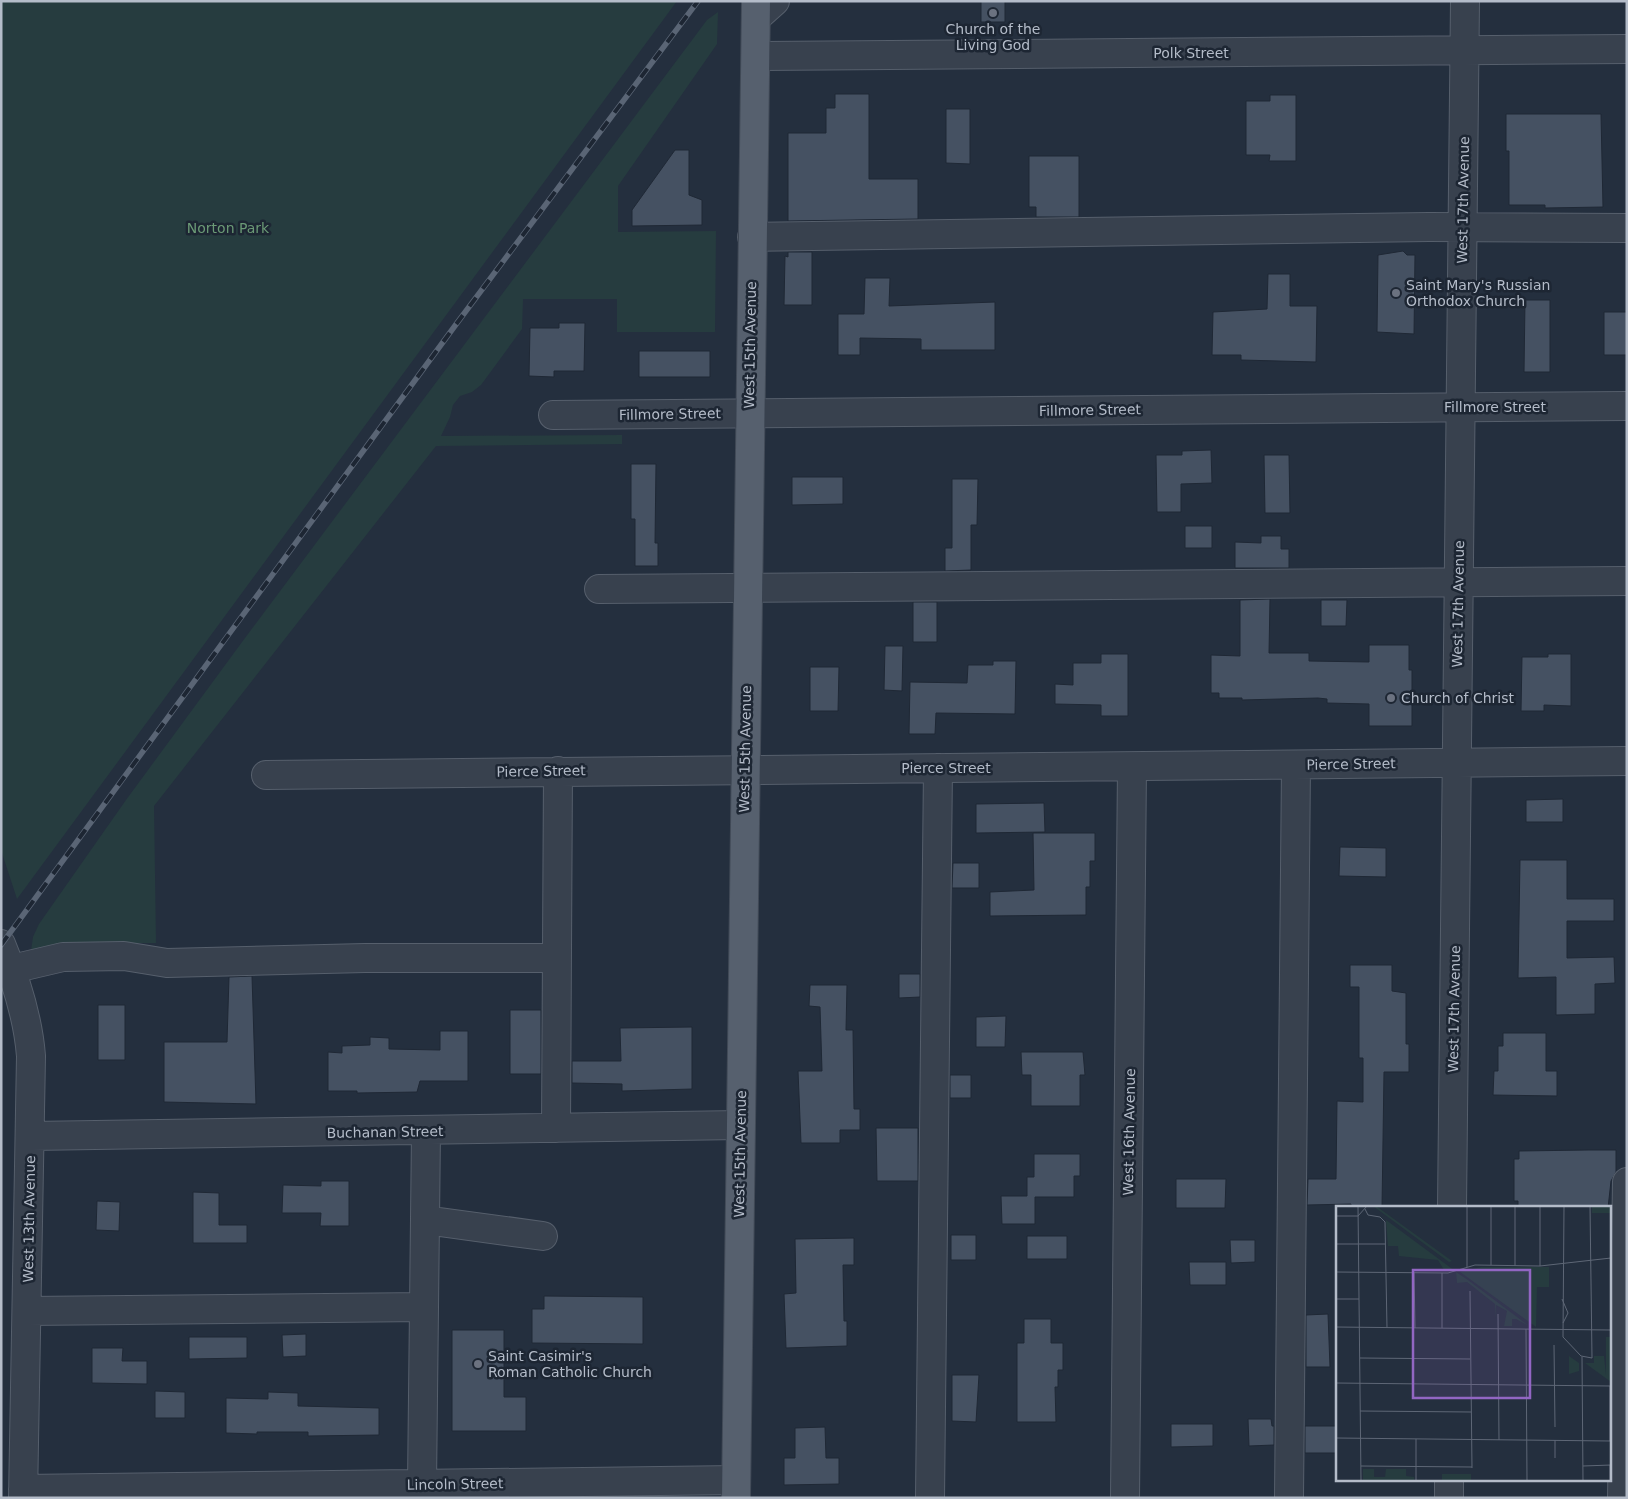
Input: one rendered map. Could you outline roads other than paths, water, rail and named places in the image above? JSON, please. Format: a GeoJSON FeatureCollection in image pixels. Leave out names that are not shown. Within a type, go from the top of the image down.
{"type":"FeatureCollection","features":[{"type":"Feature","properties":{"kind":"main road","name":"West 15th Avenue"},"geometry":{"type":"LineString","coordinates":[[736,1489],[752,237],[756,56],[762,7]]}},
{"type":"Feature","properties":{"kind":"street","name":"West 17th Avenue"},"geometry":{"type":"LineString","coordinates":[[1452,1206],[1465,1]]}},
{"type":"Feature","properties":{"kind":"street","name":"Polk Street"},"geometry":{"type":"LineString","coordinates":[[756,56],[1627,49]]}},
{"type":"Feature","properties":{"kind":"street"},"geometry":{"type":"LineString","coordinates":[[752,237],[1463,227],[1627,228]]}},
{"type":"Feature","properties":{"kind":"street","name":"Fillmore Street"},"geometry":{"type":"LineString","coordinates":[[553,415],[1627,406]]}},
{"type":"Feature","properties":{"kind":"street"},"geometry":{"type":"LineString","coordinates":[[600,589],[1382,582],[1459,584],[1627,581]]}},
{"type":"Feature","properties":{"kind":"street","name":"Pierce Street"},"geometry":{"type":"LineString","coordinates":[[266,775],[1627,761]]}},
{"type":"Feature","properties":{"kind":"street"},"geometry":{"type":"LineString","coordinates":[[1289,1498],[1296,765]]}},
{"type":"Feature","properties":{"kind":"street","name":"West 16th Avenue"},"geometry":{"type":"LineString","coordinates":[[1125,1498],[1132,766]]}},
{"type":"Feature","properties":{"kind":"street"},"geometry":{"type":"LineString","coordinates":[[930,1498],[938,768]]}},
{"type":"Feature","properties":{"kind":"street"},"geometry":{"type":"LineString","coordinates":[[556,1128],[558,771]]}},
{"type":"Feature","properties":{"kind":"street","name":"West 13th Avenue"},"geometry":{"type":"LineString","coordinates":[[1,944],[12,969],[30,1038],[31,1136],[27,1311],[12,1456],[23,1493]]}},
{"type":"Feature","properties":{"kind":"street"},"geometry":{"type":"LineString","coordinates":[[12,969],[72,956],[124,956],[167,963],[365,958],[557,958]]}},
{"type":"Feature","properties":{"kind":"street","name":"Buchanan Street"},"geometry":{"type":"LineString","coordinates":[[31,1136],[740,1126]]}},
{"type":"Feature","properties":{"kind":"street"},"geometry":{"type":"LineString","coordinates":[[422,1485],[426,1131]]}},
{"type":"Feature","properties":{"kind":"street"},"geometry":{"type":"LineString","coordinates":[[1622,1498],[1627,1182]]}},
{"type":"Feature","properties":{"kind":"street"},"geometry":{"type":"LineString","coordinates":[[425,1220],[543,1236]]}},
{"type":"Feature","properties":{"kind":"street"},"geometry":{"type":"LineString","coordinates":[[27,1311],[424,1307]]}},
{"type":"Feature","properties":{"kind":"street"},"geometry":{"type":"LineString","coordinates":[[1449,1482],[1449,1498]]}},
{"type":"Feature","properties":{"kind":"street","name":"Lincoln Street"},"geometry":{"type":"LineString","coordinates":[[23,1493],[422,1485],[736,1489]]}},
{"type":"Feature","properties":{"kind":"railway"},"geometry":{"type":"LineString","coordinates":[[1,945],[457,323],[698,1]]}},
{"type":"Feature","properties":{"kind":"place","name":"Church of the Living God"},"geometry":{"type":"Point","coordinates":[993,13]}},
{"type":"Feature","properties":{"kind":"place","name":"Saint Mary's Russian Orthodox Church"},"geometry":{"type":"Point","coordinates":[1396,293]}},
{"type":"Feature","properties":{"kind":"place","name":"Church of Christ"},"geometry":{"type":"Point","coordinates":[1391,698]}},
{"type":"Feature","properties":{"kind":"place","name":"Saint Casimir's Roman Catholic Church"},"geometry":{"type":"Point","coordinates":[478,1364]}},
{"type":"Feature","properties":{"kind":"park label","name":"Norton Park"},"geometry":{"type":"Point","coordinates":[228,228]}}]}
